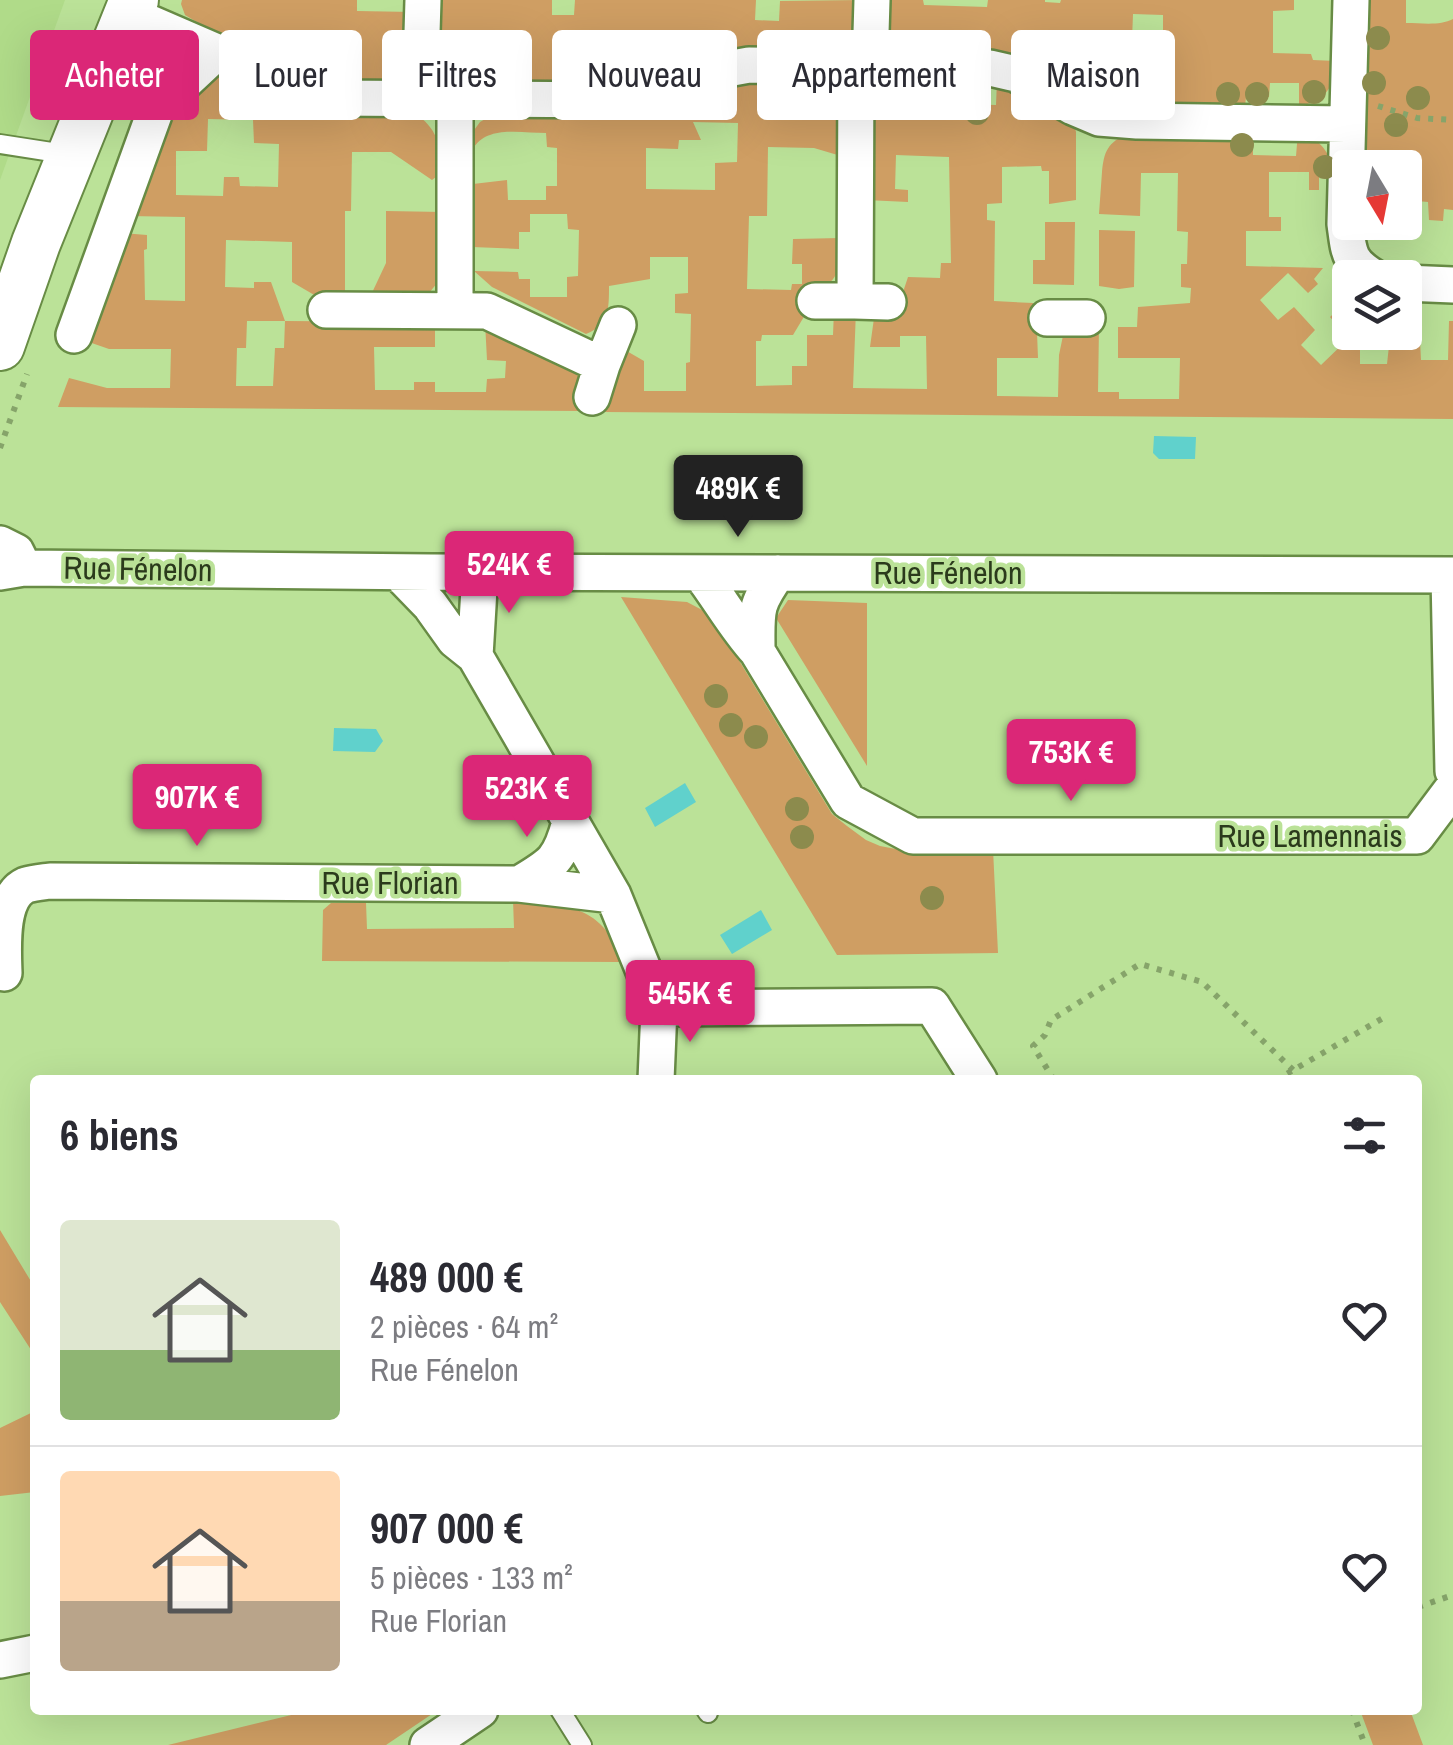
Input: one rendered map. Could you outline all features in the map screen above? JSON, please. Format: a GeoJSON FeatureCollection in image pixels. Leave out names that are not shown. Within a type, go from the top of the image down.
{"type":"FeatureCollection","features":[{"type":"Feature","properties":{"kind":"main road"},"geometry":{"type":"LineString","coordinates":[[0,346],[36,243],[131,7]]}},
{"type":"Feature","properties":{"kind":"street"},"geometry":{"type":"LineString","coordinates":[[422,30],[423,0]]}},
{"type":"Feature","properties":{"kind":"street"},"geometry":{"type":"LineString","coordinates":[[868,30],[872,0]]}},
{"type":"Feature","properties":{"kind":"street"},"geometry":{"type":"LineString","coordinates":[[1351,0],[1345,224],[1355,260]]}},
{"type":"Feature","properties":{"kind":"street"},"geometry":{"type":"LineString","coordinates":[[131,7],[280,85],[333,98],[382,99]]}},
{"type":"Feature","properties":{"kind":"street"},"geometry":{"type":"LineString","coordinates":[[74,335],[156,109],[217,52]]}},
{"type":"Feature","properties":{"kind":"street"},"geometry":{"type":"LineString","coordinates":[[532,100],[638,100],[672,95],[716,71],[757,65]]}},
{"type":"Feature","properties":{"kind":"street"},"geometry":{"type":"LineString","coordinates":[[991,68],[1016,74],[1073,108],[1099,118],[1138,121],[1347,115]]}},
{"type":"Feature","properties":{"kind":"street"},"geometry":{"type":"LineString","coordinates":[[455,120],[455,310]]}},
{"type":"Feature","properties":{"kind":"street"},"geometry":{"type":"LineString","coordinates":[[816,301],[871,301],[865,120]]}},
{"type":"Feature","properties":{"kind":"street"},"geometry":{"type":"LineString","coordinates":[[1422,284],[1453,285]]}},
{"type":"Feature","properties":{"kind":"street"},"geometry":{"type":"LineString","coordinates":[[326,310],[487,311],[597,381],[618,325]]}},
{"type":"Feature","properties":{"kind":"street"},"geometry":{"type":"LineString","coordinates":[[1047,318],[1087,318]]}},
{"type":"Feature","properties":{"kind":"street","name":"Rue Fénelon"},"geometry":{"type":"LineString","coordinates":[[8,562],[398,572],[1451,575]]}},
{"type":"Feature","properties":{"kind":"street"},"geometry":{"type":"LineString","coordinates":[[398,572],[430,605],[455,640],[475,656],[613,895],[659,1008],[656,1075]]}},
{"type":"Feature","properties":{"kind":"street"},"geometry":{"type":"LineString","coordinates":[[475,656],[480,572]]}},
{"type":"Feature","properties":{"kind":"street"},"geometry":{"type":"LineString","coordinates":[[700,573],[725,605],[738,631],[757,651]]}},
{"type":"Feature","properties":{"kind":"street"},"geometry":{"type":"LineString","coordinates":[[757,651],[756,608],[778,573]]}},
{"type":"Feature","properties":{"kind":"street"},"geometry":{"type":"LineString","coordinates":[[1451,575],[1453,771]]}},
{"type":"Feature","properties":{"kind":"street","name":"Rue Lamennais"},"geometry":{"type":"LineString","coordinates":[[757,651],[848,801],[912,836],[1417,836],[1453,788]]}},
{"type":"Feature","properties":{"kind":"street"},"geometry":{"type":"LineString","coordinates":[[519,884],[546,868],[562,851],[570,822]]}},
{"type":"Feature","properties":{"kind":"street","name":"Rue Florian"},"geometry":{"type":"LineString","coordinates":[[4,973],[2,916],[10,896],[23,886],[50,880],[519,884],[613,895]]}},
{"type":"Feature","properties":{"kind":"street"},"geometry":{"type":"LineString","coordinates":[[659,1008],[932,1006],[976,1075]]}},
{"type":"Feature","properties":{"kind":"street"},"geometry":{"type":"LineString","coordinates":[[0,1660],[30,1654]]}},
{"type":"Feature","properties":{"kind":"street"},"geometry":{"type":"LineString","coordinates":[[428,1745],[473,1715]]}},
{"type":"Feature","properties":{"kind":"lane"},"geometry":{"type":"LineString","coordinates":[[0,144],[72,154]]}},
{"type":"Feature","properties":{"kind":"lane"},"geometry":{"type":"LineString","coordinates":[[563,1715],[582,1745]]}},
{"type":"Feature","properties":{"kind":"path"},"geometry":{"type":"LineString","coordinates":[[1347,115],[1384,106],[1416,118],[1453,120]]}},
{"type":"Feature","properties":{"kind":"path"},"geometry":{"type":"LineString","coordinates":[[1051,1075],[1033,1046],[1045,1035],[1050,1020],[1140,964],[1202,982],[1293,1070]]}},
{"type":"Feature","properties":{"kind":"path"},"geometry":{"type":"LineString","coordinates":[[1284,1075],[1385,1017]]}},
{"type":"Feature","properties":{"kind":"path"},"geometry":{"type":"LineString","coordinates":[[1422,1606],[1453,1595]]}},
{"type":"Feature","properties":{"kind":"path"},"geometry":{"type":"LineString","coordinates":[[1354,1715],[1365,1745]]}},
{"type":"Feature","properties":{"kind":"shaded area"},"geometry":{"type":"Polygon","coordinates":[[[0,0],[65,0],[54,30],[30,30],[30,97],[0,180],[0,0]]]}},
{"type":"Feature","properties":{"kind":"shaded area"},"geometry":{"type":"Polygon","coordinates":[[[182,0],[357,0],[357,11],[413,12],[411,30],[382,30],[382,83],[362,86],[362,30],[219,30],[219,35],[185,15],[182,0]]]}},
{"type":"Feature","properties":{"kind":"shaded area"},"geometry":{"type":"Polygon","coordinates":[[[433,0],[552,0],[552,15],[574,15],[575,0],[756,0],[755,20],[779,21],[780,1],[861,0],[857,30],[757,30],[757,67],[737,70],[737,30],[552,30],[552,87],[532,86],[532,30],[433,30],[433,0]]]}},
{"type":"Feature","properties":{"kind":"shaded area"},"geometry":{"type":"Polygon","coordinates":[[[883,0],[987,7],[988,0],[1294,0],[1294,10],[1273,11],[1273,53],[1311,54],[1313,60],[1336,61],[1327,92],[1299,107],[1299,83],[1270,83],[1269,97],[1246,97],[1245,107],[1175,108],[1175,30],[1163,30],[1163,15],[1133,14],[1132,30],[1011,30],[1011,79],[991,74],[991,30],[887,30],[883,0]]]}},
{"type":"Feature","properties":{"kind":"shaded area"},"geometry":{"type":"Polygon","coordinates":[[[1363,0],[1406,0],[1406,23],[1453,19],[1453,210],[1444,209],[1443,221],[1429,220],[1428,202],[1422,201],[1422,150],[1359,150],[1363,0]]]}},
{"type":"Feature","properties":{"kind":"shaded area"},"geometry":{"type":"Polygon","coordinates":[[[199,61],[219,66],[219,119],[208,119],[207,151],[176,151],[176,195],[223,196],[224,177],[239,177],[240,186],[278,187],[279,144],[254,143],[253,120],[362,120],[362,100],[382,105],[382,120],[424,120],[441,154],[441,173],[432,180],[391,152],[352,152],[351,211],[345,211],[345,297],[316,296],[292,282],[292,242],[226,240],[225,287],[254,288],[254,282],[271,282],[285,321],[435,322],[435,347],[374,347],[375,390],[414,390],[414,382],[435,382],[435,392],[486,392],[487,379],[505,378],[506,361],[487,360],[485,322],[576,371],[583,388],[582,411],[58,407],[69,378],[107,388],[170,388],[171,349],[109,349],[83,340],[122,233],[147,235],[145,300],[185,301],[185,217],[129,216],[139,120],[199,120],[199,61]],[[247,321],[246,348],[237,348],[236,386],[273,386],[275,348],[284,348],[285,321],[247,321]]]}},
{"type":"Feature","properties":{"kind":"shaded area"},"geometry":{"type":"Polygon","coordinates":[[[757,80],[757,120],[841,120],[841,156],[814,148],[768,147],[767,216],[749,216],[747,289],[791,290],[792,284],[802,284],[802,264],[792,264],[793,239],[840,238],[840,250],[838,269],[830,282],[800,289],[800,309],[808,310],[793,335],[762,335],[761,341],[756,341],[756,386],[792,385],[792,366],[807,366],[807,335],[833,335],[834,310],[856,310],[853,388],[927,389],[926,336],[900,336],[900,347],[870,347],[875,311],[903,311],[908,277],[940,278],[941,263],[951,263],[949,157],[896,155],[895,189],[908,190],[908,202],[866,200],[869,120],[991,120],[997,80],[1011,88],[1011,120],[1067,120],[1074,124],[1076,200],[1049,204],[1049,171],[1042,171],[1041,166],[1002,167],[1002,203],[987,204],[987,220],[995,221],[994,301],[1033,303],[1036,307],[1038,358],[997,358],[997,396],[1058,397],[1059,355],[1065,326],[1099,327],[1098,392],[1119,392],[1119,399],[1179,399],[1180,358],[1118,358],[1118,327],[1137,327],[1138,307],[1190,303],[1191,288],[1181,287],[1181,264],[1187,264],[1188,232],[1177,231],[1178,173],[1141,173],[1140,216],[1099,214],[1106,153],[1116,140],[1128,134],[1253,132],[1253,155],[1296,156],[1298,132],[1320,144],[1332,165],[1319,166],[1319,190],[1309,190],[1309,172],[1269,172],[1269,217],[1281,217],[1281,231],[1246,231],[1246,266],[1323,268],[1314,279],[1318,284],[1308,293],[1288,273],[1260,300],[1278,320],[1294,307],[1315,330],[1301,345],[1321,365],[1337,350],[1360,350],[1360,364],[1387,364],[1389,350],[1420,350],[1421,360],[1448,360],[1449,321],[1453,321],[1453,419],[604,412],[618,346],[644,361],[644,391],[686,391],[691,314],[675,313],[675,294],[688,293],[688,257],[650,257],[650,279],[609,286],[606,315],[599,326],[586,334],[492,287],[474,271],[518,272],[519,279],[530,279],[530,297],[567,297],[567,277],[578,276],[579,230],[568,229],[567,214],[530,214],[530,232],[519,232],[519,249],[472,247],[473,184],[507,180],[508,200],[546,200],[546,186],[557,186],[557,148],[547,147],[546,133],[495,133],[473,149],[472,133],[480,122],[532,120],[532,109],[552,106],[552,120],[737,120],[737,81],[757,80]],[[693,122],[701,140],[679,140],[678,149],[646,148],[646,189],[715,190],[715,163],[737,162],[738,123],[693,122]]]}},
{"type":"Feature","properties":{"kind":"shaded area"},"geometry":{"type":"Polygon","coordinates":[[[386,211],[443,212],[438,282],[429,293],[416,298],[370,297],[386,263],[386,211]]]}},
{"type":"Feature","properties":{"kind":"shaded area"},"geometry":{"type":"Polygon","coordinates":[[[1045,222],[1075,222],[1074,285],[1033,284],[1033,260],[1045,260],[1045,222]]]}},
{"type":"Feature","properties":{"kind":"shaded area"},"geometry":{"type":"Polygon","coordinates":[[[1099,230],[1135,231],[1134,287],[1099,286],[1099,230]]]}},
{"type":"Feature","properties":{"kind":"shaded area"},"geometry":{"type":"Polygon","coordinates":[[[621,597],[687,602],[706,612],[832,814],[866,840],[901,850],[993,849],[998,953],[837,955],[621,597]]]}},
{"type":"Feature","properties":{"kind":"shaded area"},"geometry":{"type":"Polygon","coordinates":[[[788,600],[867,603],[867,766],[776,618],[788,600]]]}},
{"type":"Feature","properties":{"kind":"shaded area"},"geometry":{"type":"Polygon","coordinates":[[[513,900],[565,906],[594,919],[614,943],[620,962],[322,961],[323,910],[331,903],[366,903],[367,929],[514,928],[513,900]]]}},
{"type":"Feature","properties":{"kind":"shaded area"},"geometry":{"type":"Polygon","coordinates":[[[0,1230],[30,1280],[30,1348],[0,1302],[0,1230]]]}},
{"type":"Feature","properties":{"kind":"shaded area"},"geometry":{"type":"Polygon","coordinates":[[[30,1413],[30,1493],[0,1496],[0,1428],[30,1413]]]}},
{"type":"Feature","properties":{"kind":"shaded area"},"geometry":{"type":"Polygon","coordinates":[[[291,1715],[431,1715],[386,1745],[168,1745],[291,1715]]]}},
{"type":"Feature","properties":{"kind":"shaded area"},"geometry":{"type":"Polygon","coordinates":[[[1362,1715],[1412,1715],[1423,1745],[1373,1745],[1362,1715]]]}},
{"type":"Feature","properties":{"kind":"water"},"geometry":{"type":"Polygon","coordinates":[[[1154,436],[1196,437],[1195,459],[1159,459],[1153,453],[1154,436]]]}},
{"type":"Feature","properties":{"kind":"water"},"geometry":{"type":"Polygon","coordinates":[[[334,728],[376,729],[383,741],[375,752],[333,751],[334,728]]]}},
{"type":"Feature","properties":{"kind":"water"},"geometry":{"type":"Polygon","coordinates":[[[685,783],[696,802],[655,827],[645,808],[685,783]]]}},
{"type":"Feature","properties":{"kind":"water"},"geometry":{"type":"Polygon","coordinates":[[[761,910],[772,930],[732,954],[720,935],[761,910]]]}}]}
